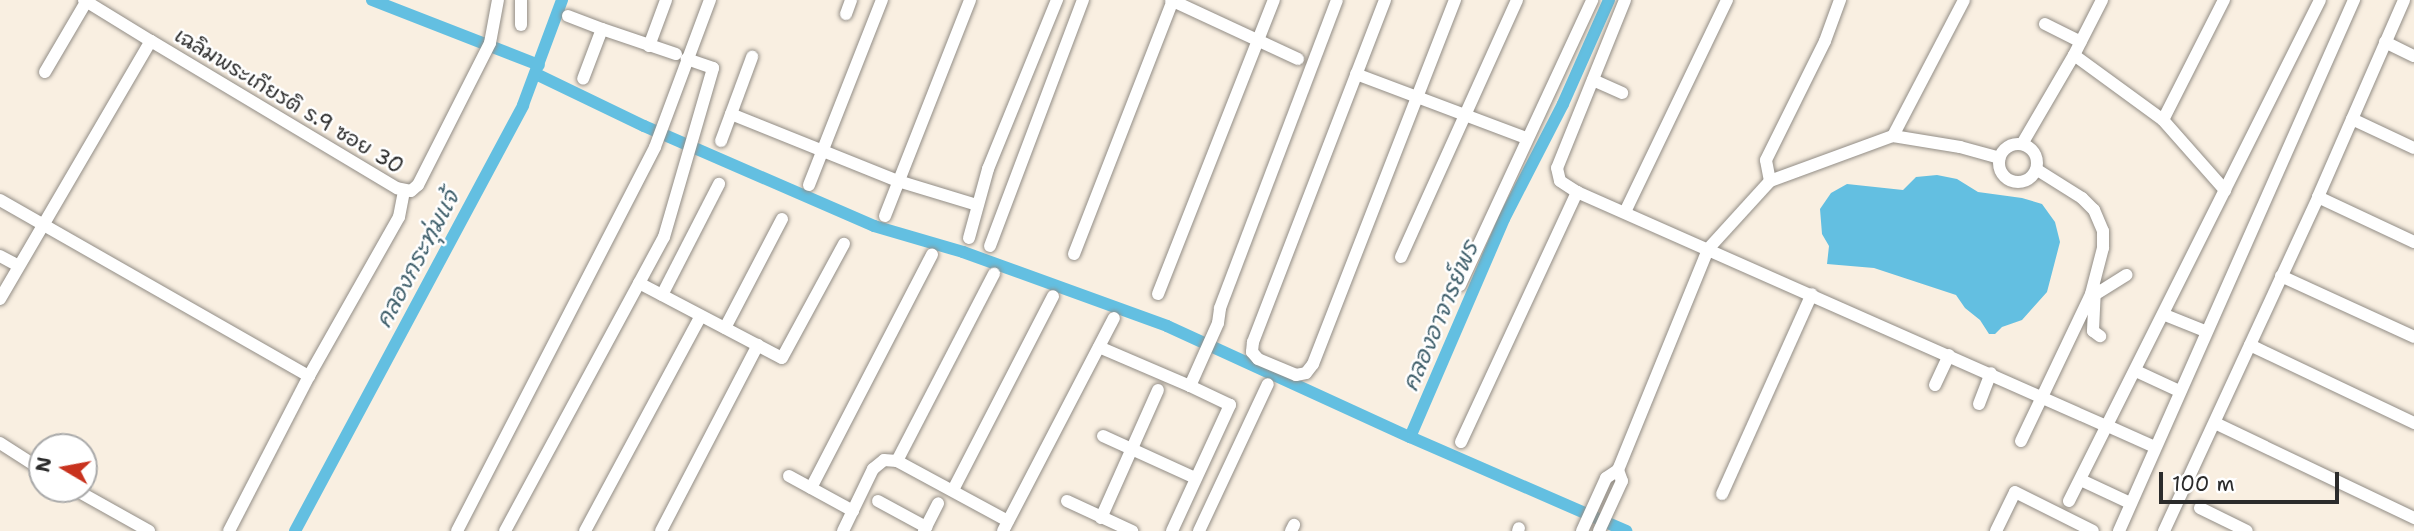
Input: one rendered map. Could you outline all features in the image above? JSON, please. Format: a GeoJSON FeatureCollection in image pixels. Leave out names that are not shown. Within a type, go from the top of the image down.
{"type":"FeatureCollection","features":[{"type":"Feature","properties":{"kind":"street","name":"เฉลิมพระเกียรติ ร.9 ซอย 30"},"geometry":{"type":"LineString","coordinates":[[0,299],[151,41],[404,191],[411,191],[418,185],[487,49],[498,0]]}},
{"type":"Feature","properties":{"kind":"street"},"geometry":{"type":"LineString","coordinates":[[521,25],[522,0]]}},
{"type":"Feature","properties":{"kind":"street"},"geometry":{"type":"LineString","coordinates":[[649,46],[666,0]]}},
{"type":"Feature","properties":{"kind":"street"},"geometry":{"type":"LineString","coordinates":[[457,531],[655,147],[669,109],[682,57],[710,0]]}},
{"type":"Feature","properties":{"kind":"street"},"geometry":{"type":"LineString","coordinates":[[846,14],[851,0]]}},
{"type":"Feature","properties":{"kind":"street"},"geometry":{"type":"LineString","coordinates":[[809,185],[882,0]]}},
{"type":"Feature","properties":{"kind":"street"},"geometry":{"type":"LineString","coordinates":[[885,216],[970,0]]}},
{"type":"Feature","properties":{"kind":"street"},"geometry":{"type":"LineString","coordinates":[[969,238],[988,169],[1057,0]]}},
{"type":"Feature","properties":{"kind":"street"},"geometry":{"type":"LineString","coordinates":[[990,246],[1083,0]]}},
{"type":"Feature","properties":{"kind":"street"},"geometry":{"type":"LineString","coordinates":[[1073,254],[1172,0],[1298,59]]}},
{"type":"Feature","properties":{"kind":"street"},"geometry":{"type":"LineString","coordinates":[[1158,294],[1274,0]]}},
{"type":"Feature","properties":{"kind":"street"},"geometry":{"type":"LineString","coordinates":[[1190,386],[1218,323],[1220,308],[1337,0]]}},
{"type":"Feature","properties":{"kind":"street"},"geometry":{"type":"LineString","coordinates":[[1385,0],[1252,347],[1258,359],[1296,375],[1302,375],[1310,369],[1455,0]]}},
{"type":"Feature","properties":{"kind":"street"},"geometry":{"type":"LineString","coordinates":[[1401,257],[1517,0]]}},
{"type":"Feature","properties":{"kind":"street"},"geometry":{"type":"LineString","coordinates":[[1460,285],[1592,0]]}},
{"type":"Feature","properties":{"kind":"street"},"geometry":{"type":"LineString","coordinates":[[1625,0],[1557,169],[1560,181],[1577,192],[2155,447]]}},
{"type":"Feature","properties":{"kind":"street"},"geometry":{"type":"LineString","coordinates":[[1625,212],[1727,0]]}},
{"type":"Feature","properties":{"kind":"street"},"geometry":{"type":"LineString","coordinates":[[1770,181],[1766,160],[1825,41],[1840,0]]}},
{"type":"Feature","properties":{"kind":"street"},"geometry":{"type":"LineString","coordinates":[[1893,136],[1964,0]]}},
{"type":"Feature","properties":{"kind":"street"},"geometry":{"type":"LineString","coordinates":[[2022,145],[2035,154],[2036,169],[2031,177],[2013,181],[2000,168],[2000,159],[2006,149],[2022,145],[2102,0]]}},
{"type":"Feature","properties":{"kind":"street"},"geometry":{"type":"LineString","coordinates":[[2163,120],[2224,0]]}},
{"type":"Feature","properties":{"kind":"street"},"geometry":{"type":"LineString","coordinates":[[2069,501],[2320,0]]}},
{"type":"Feature","properties":{"kind":"street"},"geometry":{"type":"LineString","coordinates":[[2119,531],[2205,331],[2354,0]]}},
{"type":"Feature","properties":{"kind":"street"},"geometry":{"type":"LineString","coordinates":[[2164,531],[2318,197],[2404,0]]}},
{"type":"Feature","properties":{"kind":"street"},"geometry":{"type":"LineString","coordinates":[[45,72],[85,1],[151,41]]}},
{"type":"Feature","properties":{"kind":"street"},"geometry":{"type":"LineString","coordinates":[[505,531],[664,237],[713,68],[568,16]]}},
{"type":"Feature","properties":{"kind":"street"},"geometry":{"type":"LineString","coordinates":[[2045,24],[2081,42]]}},
{"type":"Feature","properties":{"kind":"street"},"geometry":{"type":"LineString","coordinates":[[583,79],[601,29]]}},
{"type":"Feature","properties":{"kind":"street"},"geometry":{"type":"LineString","coordinates":[[2385,42],[2414,56]]}},
{"type":"Feature","properties":{"kind":"street"},"geometry":{"type":"LineString","coordinates":[[2074,55],[2163,120],[2225,190]]}},
{"type":"Feature","properties":{"kind":"street"},"geometry":{"type":"LineString","coordinates":[[721,141],[752,57]]}},
{"type":"Feature","properties":{"kind":"street"},"geometry":{"type":"LineString","coordinates":[[1356,74],[1466,113],[1526,138]]}},
{"type":"Feature","properties":{"kind":"street"},"geometry":{"type":"LineString","coordinates":[[1593,80],[1622,93]]}},
{"type":"Feature","properties":{"kind":"street"},"geometry":{"type":"LineString","coordinates":[[731,114],[898,181],[977,205]]}},
{"type":"Feature","properties":{"kind":"street"},"geometry":{"type":"LineString","coordinates":[[2352,119],[2414,148]]}},
{"type":"Feature","properties":{"kind":"street"},"geometry":{"type":"LineString","coordinates":[[1582,531],[1606,478],[1618,470],[1708,249],[1770,181],[1893,136],[1960,147],[2000,159]]}},
{"type":"Feature","properties":{"kind":"street"},"geometry":{"type":"LineString","coordinates":[[2036,169],[2082,198],[2100,219],[2103,248],[2095,288],[2093,331],[2100,336]]}},
{"type":"Feature","properties":{"kind":"street"},"geometry":{"type":"LineString","coordinates":[[662,295],[719,184]]}},
{"type":"Feature","properties":{"kind":"street"},"geometry":{"type":"LineString","coordinates":[[229,531],[309,376],[399,217],[404,191]]}},
{"type":"Feature","properties":{"kind":"street"},"geometry":{"type":"LineString","coordinates":[[1461,442],[1577,192]]}},
{"type":"Feature","properties":{"kind":"street"},"geometry":{"type":"LineString","coordinates":[[2318,197],[2414,242]]}},
{"type":"Feature","properties":{"kind":"street"},"geometry":{"type":"LineString","coordinates":[[0,200],[309,376]]}},
{"type":"Feature","properties":{"kind":"street"},"geometry":{"type":"LineString","coordinates":[[726,328],[782,219]]}},
{"type":"Feature","properties":{"kind":"street"},"geometry":{"type":"LineString","coordinates":[[639,283],[782,358],[844,244]]}},
{"type":"Feature","properties":{"kind":"street"},"geometry":{"type":"LineString","coordinates":[[811,488],[932,255]]}},
{"type":"Feature","properties":{"kind":"street"},"geometry":{"type":"LineString","coordinates":[[0,256],[19,266]]}},
{"type":"Feature","properties":{"kind":"street"},"geometry":{"type":"LineString","coordinates":[[897,461],[994,274]]}},
{"type":"Feature","properties":{"kind":"street"},"geometry":{"type":"LineString","coordinates":[[2021,441],[2095,288],[2126,275]]}},
{"type":"Feature","properties":{"kind":"street"},"geometry":{"type":"LineString","coordinates":[[2281,275],[2414,337]]}},
{"type":"Feature","properties":{"kind":"street"},"geometry":{"type":"LineString","coordinates":[[1723,494],[1812,294]]}},
{"type":"Feature","properties":{"kind":"street"},"geometry":{"type":"LineString","coordinates":[[953,490],[1053,296]]}},
{"type":"Feature","properties":{"kind":"street"},"geometry":{"type":"LineString","coordinates":[[2165,315],[2205,331]]}},
{"type":"Feature","properties":{"kind":"street"},"geometry":{"type":"LineString","coordinates":[[585,531],[701,316]]}},
{"type":"Feature","properties":{"kind":"street"},"geometry":{"type":"LineString","coordinates":[[843,531],[878,463],[884,460],[897,461],[953,490],[1005,526],[1114,318]]}},
{"type":"Feature","properties":{"kind":"street"},"geometry":{"type":"LineString","coordinates":[[660,531],[758,345]]}},
{"type":"Feature","properties":{"kind":"street"},"geometry":{"type":"LineString","coordinates":[[2250,345],[2414,423]]}},
{"type":"Feature","properties":{"kind":"street"},"geometry":{"type":"LineString","coordinates":[[1099,347],[1230,405],[1172,531]]}},
{"type":"Feature","properties":{"kind":"street"},"geometry":{"type":"LineString","coordinates":[[1935,385],[1950,355]]}},
{"type":"Feature","properties":{"kind":"street"},"geometry":{"type":"LineString","coordinates":[[2136,372],[2179,391]]}},
{"type":"Feature","properties":{"kind":"street"},"geometry":{"type":"LineString","coordinates":[[1979,404],[1991,373]]}},
{"type":"Feature","properties":{"kind":"street"},"geometry":{"type":"LineString","coordinates":[[1199,531],[1268,384]]}},
{"type":"Feature","properties":{"kind":"street"},"geometry":{"type":"LineString","coordinates":[[1101,517],[1158,390]]}},
{"type":"Feature","properties":{"kind":"street"},"geometry":{"type":"LineString","coordinates":[[2215,422],[2414,519]]}},
{"type":"Feature","properties":{"kind":"street"},"geometry":{"type":"LineString","coordinates":[[1103,436],[1195,478]]}},
{"type":"Feature","properties":{"kind":"street"},"geometry":{"type":"LineString","coordinates":[[0,443],[28,461]]}},
{"type":"Feature","properties":{"kind":"street"},"geometry":{"type":"LineString","coordinates":[[1599,531],[1622,481],[1618,470]]}},
{"type":"Feature","properties":{"kind":"street"},"geometry":{"type":"LineString","coordinates":[[789,476],[853,511]]}},
{"type":"Feature","properties":{"kind":"street"},"geometry":{"type":"LineString","coordinates":[[2082,481],[2130,503]]}},
{"type":"Feature","properties":{"kind":"street"},"geometry":{"type":"LineString","coordinates":[[1996,531],[2015,492],[2072,526],[2092,531]]}},
{"type":"Feature","properties":{"kind":"street"},"geometry":{"type":"LineString","coordinates":[[878,501],[925,529],[938,503]]}},
{"type":"Feature","properties":{"kind":"street"},"geometry":{"type":"LineString","coordinates":[[1067,501],[1132,531]]}},
{"type":"Feature","properties":{"kind":"street"},"geometry":{"type":"LineString","coordinates":[[98,502],[149,531]]}},
{"type":"Feature","properties":{"kind":"street"},"geometry":{"type":"LineString","coordinates":[[2200,508],[2247,531]]}},
{"type":"Feature","properties":{"kind":"water"},"geometry":{"type":"Polygon","coordinates":[[[1937,175],[1957,179],[1978,192],[2022,198],[2042,204],[2055,222],[2060,242],[2047,292],[2022,320],[2002,327],[1995,334],[1989,334],[1980,320],[1965,308],[1956,295],[1874,268],[1827,264],[1829,246],[1822,234],[1820,209],[1831,193],[1847,184],[1903,190],[1916,177],[1937,175]]]}},
{"type":"Feature","properties":{"kind":"waterway"},"geometry":{"type":"LineString","coordinates":[[372,0],[539,65]]}},
{"type":"Feature","properties":{"kind":"waterway","name":"คลองกระทุ่มแจ้"},"geometry":{"type":"LineString","coordinates":[[295,531],[523,105],[562,0]]}},
{"type":"Feature","properties":{"kind":"waterway","name":"คลองอาจารย์พร"},"geometry":{"type":"LineString","coordinates":[[1609,0],[1563,104],[1504,219],[1410,437],[1626,531]]}},
{"type":"Feature","properties":{"kind":"waterway"},"geometry":{"type":"LineString","coordinates":[[536,74],[644,126],[874,226],[963,252],[1167,326],[1410,437]]}}]}
